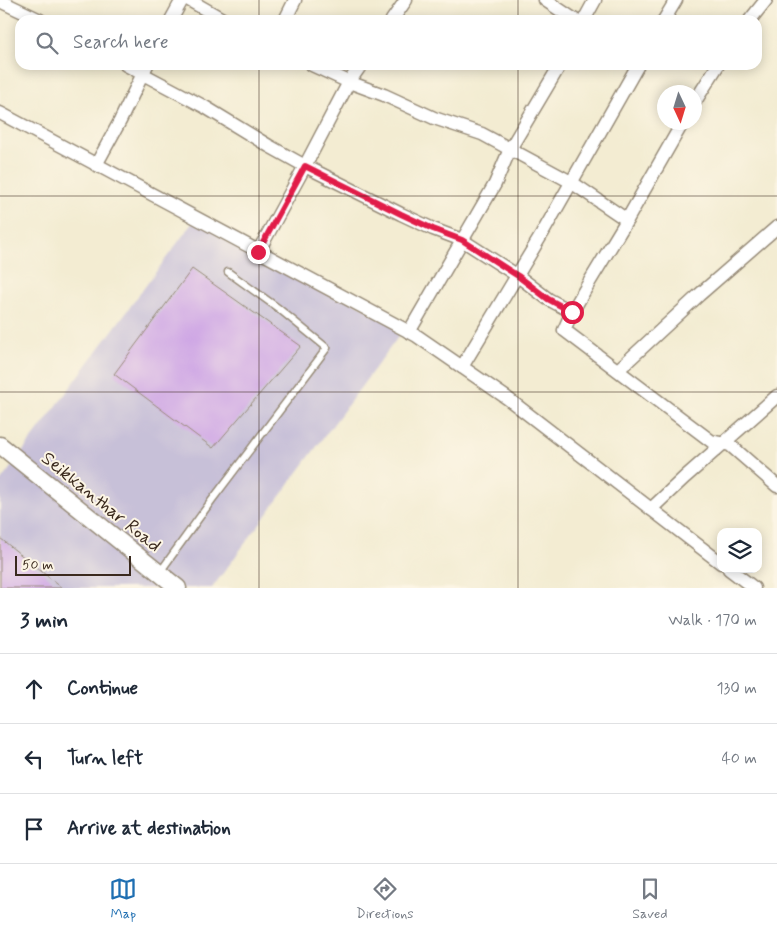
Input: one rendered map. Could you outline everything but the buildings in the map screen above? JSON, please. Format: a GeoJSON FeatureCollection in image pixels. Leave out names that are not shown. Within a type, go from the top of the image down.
{"type":"FeatureCollection","features":[{"type":"Feature","properties":{"kind":"street"},"geometry":{"type":"LineString","coordinates":[[174,15],[182,0]]}},
{"type":"Feature","properties":{"kind":"street"},"geometry":{"type":"LineString","coordinates":[[189,0],[215,15]]}},
{"type":"Feature","properties":{"kind":"street"},"geometry":{"type":"LineString","coordinates":[[288,15],[295,0]]}},
{"type":"Feature","properties":{"kind":"street"},"geometry":{"type":"LineString","coordinates":[[396,15],[406,0]]}},
{"type":"Feature","properties":{"kind":"street"},"geometry":{"type":"LineString","coordinates":[[546,0],[568,15]]}},
{"type":"Feature","properties":{"kind":"street"},"geometry":{"type":"LineString","coordinates":[[587,15],[595,0]]}},
{"type":"Feature","properties":{"kind":"street"},"geometry":{"type":"LineString","coordinates":[[667,15],[676,0]]}},
{"type":"Feature","properties":{"kind":"street"},"geometry":{"type":"LineString","coordinates":[[754,15],[766,0]]}},
{"type":"Feature","properties":{"kind":"street"},"geometry":{"type":"LineString","coordinates":[[1,2],[29,15]]}},
{"type":"Feature","properties":{"kind":"street"},"geometry":{"type":"LineString","coordinates":[[96,165],[145,70]]}},
{"type":"Feature","properties":{"kind":"street"},"geometry":{"type":"LineString","coordinates":[[147,70],[269,146],[305,166],[433,229],[462,240],[518,276],[548,299],[572,312]]}},
{"type":"Feature","properties":{"kind":"street"},"geometry":{"type":"LineString","coordinates":[[323,70],[434,118],[482,134],[571,182],[627,220]]}},
{"type":"Feature","properties":{"kind":"street"},"geometry":{"type":"LineString","coordinates":[[258,252],[349,82],[357,70]]}},
{"type":"Feature","properties":{"kind":"street"},"geometry":{"type":"LineString","coordinates":[[409,332],[495,184],[510,149],[557,70]]}},
{"type":"Feature","properties":{"kind":"street"},"geometry":{"type":"LineString","coordinates":[[462,367],[518,276],[635,70]]}},
{"type":"Feature","properties":{"kind":"street"},"geometry":{"type":"LineString","coordinates":[[702,90],[715,70]]}},
{"type":"Feature","properties":{"kind":"street"},"geometry":{"type":"LineString","coordinates":[[0,113],[417,336],[507,398],[717,560]]}},
{"type":"Feature","properties":{"kind":"street"},"geometry":{"type":"LineString","coordinates":[[678,130],[572,312],[564,330],[711,441],[730,445],[777,486]]}},
{"type":"Feature","properties":{"kind":"street"},"geometry":{"type":"LineString","coordinates":[[618,370],[699,295],[777,227]]}},
{"type":"Feature","properties":{"kind":"street"},"geometry":{"type":"LineString","coordinates":[[651,509],[777,396]]}},
{"type":"Feature","properties":{"kind":"street","name":"Seikkanthar Road"},"geometry":{"type":"LineString","coordinates":[[0,445],[178,588]]}},
{"type":"Feature","properties":{"kind":"street"},"geometry":{"type":"LineString","coordinates":[[735,573],[754,588]]}},
{"type":"Feature","properties":{"kind":"lane"},"geometry":{"type":"LineString","coordinates":[[159,573],[326,348],[278,308],[228,272]]}},
{"type":"Feature","properties":{"kind":"shaded area"},"geometry":{"type":"Polygon","coordinates":[[[196,218],[404,329],[212,588],[0,588],[0,482],[196,218]]]}},
{"type":"Feature","properties":{"kind":"route"},"geometry":{"type":"LineString","coordinates":[[258,252],[305,166],[401,214],[462,240],[518,276],[548,299],[572,312]]}}]}
